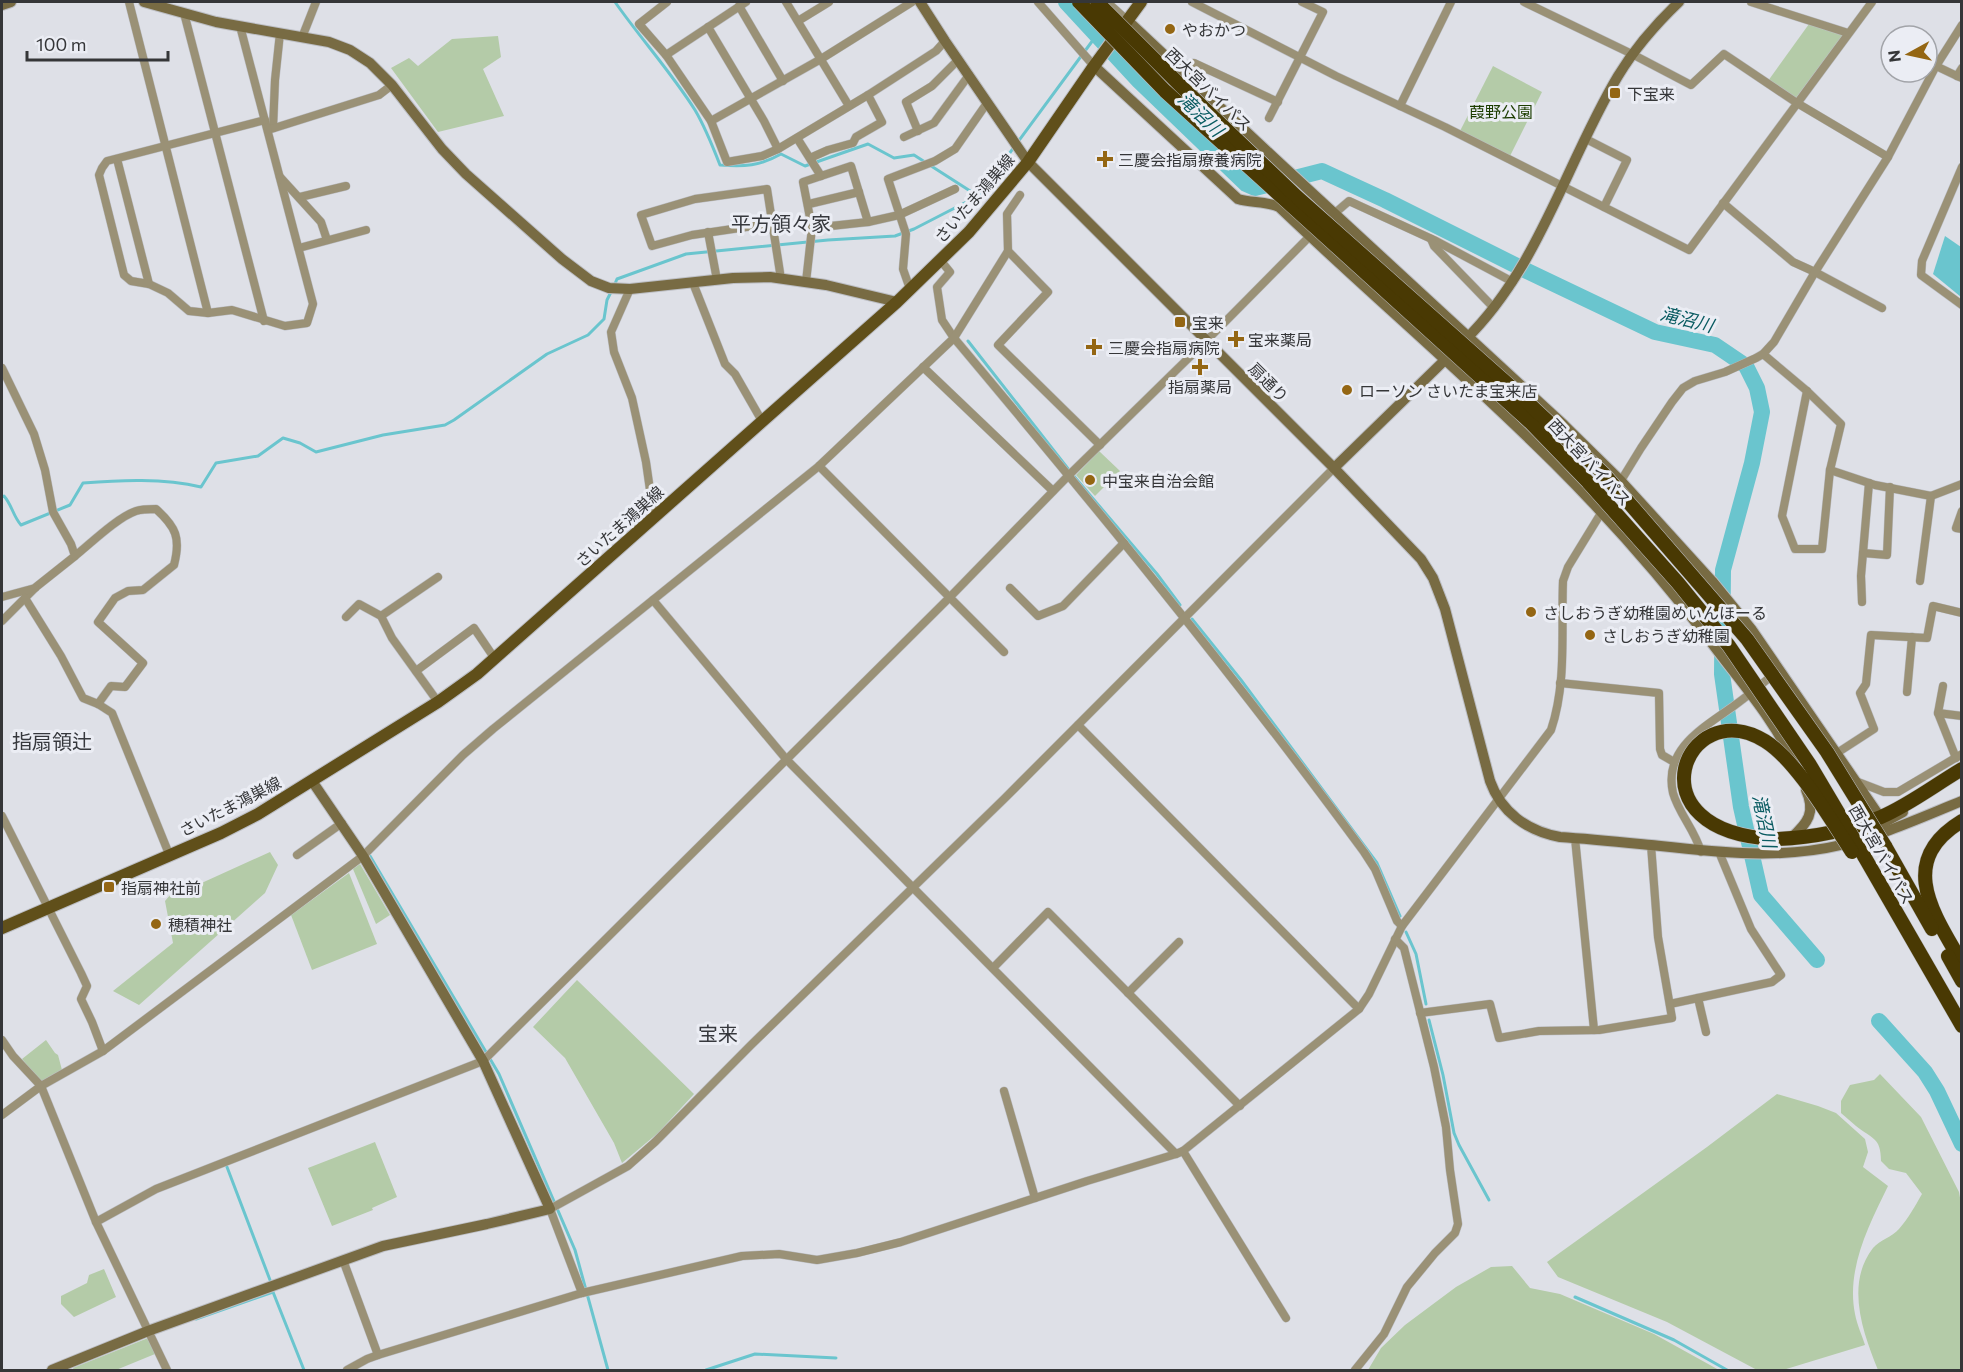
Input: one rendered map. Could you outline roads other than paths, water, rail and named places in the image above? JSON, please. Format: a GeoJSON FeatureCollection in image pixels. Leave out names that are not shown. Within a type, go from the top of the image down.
{"type":"FeatureCollection","features":[{"type":"Feature","properties":{"kind":"highway","name":"西大宮バイパス"},"geometry":{"type":"LineString","coordinates":[[1080,2],[1164,91],[1521,415],[1588,482],[1678,583],[1729,646],[1810,765],[1861,859],[1897,913],[1962,1026]]}},
{"type":"Feature","properties":{"kind":"highway","name":"西大宮バイパス"},"geometry":{"type":"LineString","coordinates":[[1097,2],[1297,197],[1436,319],[1604,474],[1747,639],[1827,752],[1934,924]]}},
{"type":"Feature","properties":{"kind":"highway"},"geometry":{"type":"LineString","coordinates":[[1861,859],[1799,775],[1765,741],[1742,732],[1723,731],[1708,736],[1690,754],[1684,769],[1684,790],[1688,801],[1697,812],[1721,829],[1747,836],[1775,839],[1839,831],[1880,817],[1960,763]]}},
{"type":"Feature","properties":{"kind":"highway"},"geometry":{"type":"LineString","coordinates":[[1962,821],[1940,838],[1932,848],[1925,867],[1926,892],[1934,924],[1962,981]]}},
{"type":"Feature","properties":{"kind":"highway"},"geometry":{"type":"LineString","coordinates":[[1934,924],[1962,963]]}},
{"type":"Feature","properties":{"kind":"main road","name":"さいたま鴻巣線"},"geometry":{"type":"LineString","coordinates":[[2,928],[240,823],[438,702],[495,659],[941,261],[994,205],[1028,162],[1141,2]]}},
{"type":"Feature","properties":{"kind":"street"},"geometry":{"type":"LineString","coordinates":[[2,5],[11,2]]}},
{"type":"Feature","properties":{"kind":"street"},"geometry":{"type":"LineString","coordinates":[[129,2],[208,313]]}},
{"type":"Feature","properties":{"kind":"street"},"geometry":{"type":"LineString","coordinates":[[144,2],[240,26],[303,35],[350,50],[370,63],[392,85],[442,149],[466,174],[562,259],[591,281],[609,288],[630,289],[770,277],[878,296],[897,302]]}},
{"type":"Feature","properties":{"kind":"street"},"geometry":{"type":"LineString","coordinates":[[303,35],[316,2]]}},
{"type":"Feature","properties":{"kind":"street"},"geometry":{"type":"LineString","coordinates":[[667,2],[639,24],[666,55],[711,122],[727,162],[762,156],[778,149],[868,95],[936,51],[945,41]]}},
{"type":"Feature","properties":{"kind":"street"},"geometry":{"type":"LineString","coordinates":[[786,2],[849,106]]}},
{"type":"Feature","properties":{"kind":"street"},"geometry":{"type":"LineString","coordinates":[[798,21],[829,2]]}},
{"type":"Feature","properties":{"kind":"street"},"geometry":{"type":"LineString","coordinates":[[711,122],[821,59],[912,2]]}},
{"type":"Feature","properties":{"kind":"street","name":"扇通り"},"geometry":{"type":"LineString","coordinates":[[920,2],[1028,162],[1334,468],[1421,559],[1433,578],[1445,609],[1492,788],[1499,799]]}},
{"type":"Feature","properties":{"kind":"street"},"geometry":{"type":"LineString","coordinates":[[1038,2],[1096,63],[1238,199],[1261,204],[1271,203],[1279,207],[1554,463],[1602,513],[1677,598],[1746,697],[1788,748],[1812,803],[1808,820],[1802,829],[1791,838]]}},
{"type":"Feature","properties":{"kind":"street"},"geometry":{"type":"LineString","coordinates":[[1107,2],[1564,425],[1621,481],[1740,615],[1780,669],[1880,817]]}},
{"type":"Feature","properties":{"kind":"street"},"geometry":{"type":"LineString","coordinates":[[1192,2],[1689,250],[1872,2]]}},
{"type":"Feature","properties":{"kind":"street"},"geometry":{"type":"LineString","coordinates":[[1269,118],[1323,12],[1302,2]]}},
{"type":"Feature","properties":{"kind":"street"},"geometry":{"type":"LineString","coordinates":[[1400,106],[1451,2]]}},
{"type":"Feature","properties":{"kind":"street"},"geometry":{"type":"LineString","coordinates":[[1524,2],[1691,85],[1724,54],[1797,103],[1888,157]]}},
{"type":"Feature","properties":{"kind":"street"},"geometry":{"type":"LineString","coordinates":[[52,1371],[148,1331],[383,1246],[550,1209],[628,1166],[914,888],[1334,468],[1469,337],[1515,279],[1618,76],[1645,37],[1679,2]]}},
{"type":"Feature","properties":{"kind":"street"},"geometry":{"type":"LineString","coordinates":[[1751,2],[1848,33]]}},
{"type":"Feature","properties":{"kind":"street"},"geometry":{"type":"LineString","coordinates":[[666,55],[742,4],[783,81]]}},
{"type":"Feature","properties":{"kind":"street"},"geometry":{"type":"LineString","coordinates":[[184,13],[264,321]]}},
{"type":"Feature","properties":{"kind":"street"},"geometry":{"type":"LineString","coordinates":[[1939,61],[1962,25]]}},
{"type":"Feature","properties":{"kind":"street"},"geometry":{"type":"LineString","coordinates":[[240,26],[265,120],[270,129],[280,177],[314,304],[307,323],[285,326],[232,310],[208,313],[189,311],[168,293],[149,284],[131,281],[124,275],[99,175],[107,160],[265,120]]}},
{"type":"Feature","properties":{"kind":"street"},"geometry":{"type":"LineString","coordinates":[[708,27],[752,100],[778,149]]}},
{"type":"Feature","properties":{"kind":"street"},"geometry":{"type":"LineString","coordinates":[[270,129],[280,33]]}},
{"type":"Feature","properties":{"kind":"street"},"geometry":{"type":"LineString","coordinates":[[918,131],[906,102],[932,86],[958,60]]}},
{"type":"Feature","properties":{"kind":"street"},"geometry":{"type":"LineString","coordinates":[[1182,73],[1194,63],[1278,102]]}},
{"type":"Feature","properties":{"kind":"street"},"geometry":{"type":"LineString","coordinates":[[1939,67],[1960,74]]}},
{"type":"Feature","properties":{"kind":"street"},"geometry":{"type":"LineString","coordinates":[[904,137],[934,123],[969,75]]}},
{"type":"Feature","properties":{"kind":"street"},"geometry":{"type":"LineString","coordinates":[[347,1371],[378,1355],[582,1293],[742,1256],[779,1254],[817,1260],[901,1242],[1180,1153],[1240,1106],[1359,1009],[1369,994],[1402,926],[1551,730],[1558,704],[1563,581],[1568,567],[1671,402],[1683,388],[1759,356],[1774,342],[1815,272],[1888,157],[1927,84]]}},
{"type":"Feature","properties":{"kind":"street"},"geometry":{"type":"LineString","coordinates":[[270,129],[379,95],[392,85]]}},
{"type":"Feature","properties":{"kind":"street"},"geometry":{"type":"LineString","coordinates":[[810,158],[853,143],[856,137],[882,122],[868,95]]}},
{"type":"Feature","properties":{"kind":"street"},"geometry":{"type":"LineString","coordinates":[[910,289],[903,269],[906,234],[888,179],[935,161],[955,149],[987,103]]}},
{"type":"Feature","properties":{"kind":"street"},"geometry":{"type":"LineString","coordinates":[[797,138],[821,176]]}},
{"type":"Feature","properties":{"kind":"street"},"geometry":{"type":"LineString","coordinates":[[1586,139],[1627,160],[1604,207]]}},
{"type":"Feature","properties":{"kind":"street"},"geometry":{"type":"LineString","coordinates":[[117,159],[149,284]]}},
{"type":"Feature","properties":{"kind":"street"},"geometry":{"type":"LineString","coordinates":[[806,282],[812,228],[803,182],[850,166],[868,222]]}},
{"type":"Feature","properties":{"kind":"street"},"geometry":{"type":"LineString","coordinates":[[1962,167],[1922,261],[1921,275],[1962,305]]}},
{"type":"Feature","properties":{"kind":"street"},"geometry":{"type":"LineString","coordinates":[[280,177],[321,222],[327,240]]}},
{"type":"Feature","properties":{"kind":"street"},"geometry":{"type":"LineString","coordinates":[[300,197],[346,186]]}},
{"type":"Feature","properties":{"kind":"street"},"geometry":{"type":"LineString","coordinates":[[773,224],[708,232],[652,246],[641,215],[695,199],[767,189],[773,224],[781,279]]}},
{"type":"Feature","properties":{"kind":"street"},"geometry":{"type":"LineString","coordinates":[[812,228],[868,222],[899,215],[955,189]]}},
{"type":"Feature","properties":{"kind":"street"},"geometry":{"type":"LineString","coordinates":[[809,204],[859,192]]}},
{"type":"Feature","properties":{"kind":"street"},"geometry":{"type":"LineString","coordinates":[[2,1115],[41,1086],[103,1051],[363,856],[463,755],[819,466],[954,338],[1008,251],[1007,214],[1020,195]]}},
{"type":"Feature","properties":{"kind":"street"},"geometry":{"type":"LineString","coordinates":[[1335,213],[1349,201],[1515,279]]}},
{"type":"Feature","properties":{"kind":"street"},"geometry":{"type":"LineString","coordinates":[[1723,203],[1793,262],[1882,308]]}},
{"type":"Feature","properties":{"kind":"street"},"geometry":{"type":"LineString","coordinates":[[299,248],[366,230]]}},
{"type":"Feature","properties":{"kind":"street"},"geometry":{"type":"LineString","coordinates":[[708,232],[717,280]]}},
{"type":"Feature","properties":{"kind":"street"},"geometry":{"type":"LineString","coordinates":[[96,1222],[156,1189],[483,1061],[1310,236]]}},
{"type":"Feature","properties":{"kind":"street"},"geometry":{"type":"LineString","coordinates":[[1431,239],[1434,246],[1494,308]]}},
{"type":"Feature","properties":{"kind":"street"},"geometry":{"type":"LineString","coordinates":[[1008,251],[1048,291],[998,345],[1100,445]]}},
{"type":"Feature","properties":{"kind":"street"},"geometry":{"type":"LineString","coordinates":[[941,261],[950,272],[937,287],[942,320],[954,338],[1185,617],[1364,852],[1375,869],[1397,921],[1402,926]]}},
{"type":"Feature","properties":{"kind":"street"},"geometry":{"type":"LineString","coordinates":[[693,283],[725,364],[735,374],[762,421]]}},
{"type":"Feature","properties":{"kind":"street"},"geometry":{"type":"LineString","coordinates":[[630,289],[611,332],[614,352],[632,398],[646,462],[654,518]]}},
{"type":"Feature","properties":{"kind":"street"},"geometry":{"type":"LineString","coordinates":[[1759,356],[1807,391],[1841,424],[1830,470],[1822,549],[1795,549],[1782,516],[1807,391]]}},
{"type":"Feature","properties":{"kind":"street"},"geometry":{"type":"LineString","coordinates":[[923,367],[1053,491]]}},
{"type":"Feature","properties":{"kind":"street"},"geometry":{"type":"LineString","coordinates":[[2,368],[34,434],[45,470],[53,512],[75,556]]}},
{"type":"Feature","properties":{"kind":"street"},"geometry":{"type":"LineString","coordinates":[[819,466],[1004,652]]}},
{"type":"Feature","properties":{"kind":"street"},"geometry":{"type":"LineString","coordinates":[[1830,470],[1869,483],[1931,495],[1962,484]]}},
{"type":"Feature","properties":{"kind":"street"},"geometry":{"type":"LineString","coordinates":[[1863,602],[1861,576],[1869,483]]}},
{"type":"Feature","properties":{"kind":"street"},"geometry":{"type":"LineString","coordinates":[[1863,553],[1887,555],[1890,488]]}},
{"type":"Feature","properties":{"kind":"street"},"geometry":{"type":"LineString","coordinates":[[1920,581],[1931,495]]}},
{"type":"Feature","properties":{"kind":"street"},"geometry":{"type":"LineString","coordinates":[[2,621],[36,587],[114,525],[136,511],[156,509],[173,527],[178,545],[174,565],[143,591],[128,591],[116,598],[98,622],[143,663],[125,687],[111,686],[98,704]]}},
{"type":"Feature","properties":{"kind":"street"},"geometry":{"type":"LineString","coordinates":[[1962,512],[1956,528],[1962,529]]}},
{"type":"Feature","properties":{"kind":"street"},"geometry":{"type":"LineString","coordinates":[[1010,588],[1038,616],[1063,606],[1124,543]]}},
{"type":"Feature","properties":{"kind":"street"},"geometry":{"type":"LineString","coordinates":[[381,616],[438,578]]}},
{"type":"Feature","properties":{"kind":"street"},"geometry":{"type":"LineString","coordinates":[[2,597],[36,587]]}},
{"type":"Feature","properties":{"kind":"street"},"geometry":{"type":"LineString","coordinates":[[25,598],[61,656],[83,698],[112,713],[169,854]]}},
{"type":"Feature","properties":{"kind":"street"},"geometry":{"type":"LineString","coordinates":[[653,600],[786,759],[1180,1153],[1286,1318]]}},
{"type":"Feature","properties":{"kind":"street"},"geometry":{"type":"LineString","coordinates":[[346,617],[359,604],[381,616],[392,638],[438,702]]}},
{"type":"Feature","properties":{"kind":"street"},"geometry":{"type":"LineString","coordinates":[[1837,753],[1874,729],[1860,693],[1866,684],[1871,635],[1927,638],[1933,606],[1962,613]]}},
{"type":"Feature","properties":{"kind":"street"},"geometry":{"type":"LineString","coordinates":[[416,671],[474,628],[495,659]]}},
{"type":"Feature","properties":{"kind":"street"},"geometry":{"type":"LineString","coordinates":[[1907,692],[1912,637]]}},
{"type":"Feature","properties":{"kind":"street"},"geometry":{"type":"LineString","coordinates":[[1701,852],[1697,839],[1673,793],[1674,762],[1678,753],[1695,732],[1715,720],[1780,669]]}},
{"type":"Feature","properties":{"kind":"street"},"geometry":{"type":"LineString","coordinates":[[1560,683],[1659,693],[1660,750],[1662,755],[1674,762]]}},
{"type":"Feature","properties":{"kind":"street"},"geometry":{"type":"LineString","coordinates":[[1943,686],[1938,713],[1960,763]]}},
{"type":"Feature","properties":{"kind":"street"},"geometry":{"type":"LineString","coordinates":[[1938,713],[1962,716]]}},
{"type":"Feature","properties":{"kind":"street"},"geometry":{"type":"LineString","coordinates":[[1078,725],[1359,1009]]}},
{"type":"Feature","properties":{"kind":"street"},"geometry":{"type":"LineString","coordinates":[[1857,781],[1884,792],[1899,792],[1960,763]]}},
{"type":"Feature","properties":{"kind":"street"},"geometry":{"type":"LineString","coordinates":[[1825,848],[1884,824],[1929,795],[1960,763]]}},
{"type":"Feature","properties":{"kind":"street"},"geometry":{"type":"LineString","coordinates":[[312,781],[363,856],[483,1061],[550,1209],[582,1293]]}},
{"type":"Feature","properties":{"kind":"street"},"geometry":{"type":"LineString","coordinates":[[1499,799],[1510,814],[1546,835],[1701,852],[1771,854],[1841,845],[1894,828],[1962,801]]}},
{"type":"Feature","properties":{"kind":"street"},"geometry":{"type":"LineString","coordinates":[[2,816],[87,986],[81,999],[103,1051]]}},
{"type":"Feature","properties":{"kind":"street"},"geometry":{"type":"LineString","coordinates":[[297,855],[342,823]]}},
{"type":"Feature","properties":{"kind":"street"},"geometry":{"type":"LineString","coordinates":[[1575,838],[1594,1030]]}},
{"type":"Feature","properties":{"kind":"street"},"geometry":{"type":"LineString","coordinates":[[1420,1013],[1490,1004],[1498,1038],[1539,1031],[1594,1030],[1672,1018],[1658,937],[1651,845]]}},
{"type":"Feature","properties":{"kind":"street"},"geometry":{"type":"LineString","coordinates":[[1670,1004],[1772,982],[1781,975],[1751,928],[1719,852]]}},
{"type":"Feature","properties":{"kind":"street"},"geometry":{"type":"LineString","coordinates":[[993,968],[1048,912],[1240,1106]]}},
{"type":"Feature","properties":{"kind":"street"},"geometry":{"type":"LineString","coordinates":[[1355,1371],[1384,1334],[1407,1287],[1455,1233],[1458,1224],[1446,1127],[1404,948],[1395,939]]}},
{"type":"Feature","properties":{"kind":"street"},"geometry":{"type":"LineString","coordinates":[[1128,993],[1179,942]]}},
{"type":"Feature","properties":{"kind":"street"},"geometry":{"type":"LineString","coordinates":[[1698,998],[1706,1032]]}},
{"type":"Feature","properties":{"kind":"street"},"geometry":{"type":"LineString","coordinates":[[2,1044],[41,1086],[96,1222],[167,1371]]}},
{"type":"Feature","properties":{"kind":"street"},"geometry":{"type":"LineString","coordinates":[[1004,1091],[1035,1198]]}},
{"type":"Feature","properties":{"kind":"street"},"geometry":{"type":"LineString","coordinates":[[343,1260],[378,1355]]}},
{"type":"Feature","properties":{"kind":"water"},"geometry":{"type":"Polygon","coordinates":[[[1945,236],[1961,247],[1961,297],[1933,274],[1945,236]]]}},
{"type":"Feature","properties":{"kind":"waterway"},"geometry":{"type":"LineString","coordinates":[[615,2],[695,110],[720,165],[752,165],[781,154],[805,166],[868,144],[894,158],[914,155],[978,196],[1096,36]]}},
{"type":"Feature","properties":{"kind":"waterway","name":"滝沼川"},"geometry":{"type":"LineString","coordinates":[[1066,2],[1139,81],[1246,184],[1255,188],[1322,171],[1655,332],[1715,345],[1746,366],[1757,388],[1762,412],[1752,463],[1723,570],[1722,674],[1741,807],[1761,895],[1817,960]]}},
{"type":"Feature","properties":{"kind":"waterway"},"geometry":{"type":"LineString","coordinates":[[614,286],[617,279],[686,254],[895,236],[914,229],[978,196]]}},
{"type":"Feature","properties":{"kind":"waterway"},"geometry":{"type":"LineString","coordinates":[[2,497],[7,499],[21,525],[70,505],[83,483],[157,481],[201,487],[216,463],[258,456],[283,438],[300,443],[316,452],[383,435],[445,425],[547,354],[588,335],[604,319],[607,300],[611,292]]}},
{"type":"Feature","properties":{"kind":"waterway"},"geometry":{"type":"LineString","coordinates":[[968,341],[1069,470]]}},
{"type":"Feature","properties":{"kind":"waterway"},"geometry":{"type":"LineString","coordinates":[[1072,474],[1157,574],[1180,605]]}},
{"type":"Feature","properties":{"kind":"waterway"},"geometry":{"type":"LineString","coordinates":[[1192,619],[1241,680],[1377,863],[1400,916]]}},
{"type":"Feature","properties":{"kind":"waterway"},"geometry":{"type":"LineString","coordinates":[[370,856],[499,1074],[575,1250],[608,1370]]}},
{"type":"Feature","properties":{"kind":"waterway"},"geometry":{"type":"LineString","coordinates":[[1406,932],[1416,954],[1426,1004]]}},
{"type":"Feature","properties":{"kind":"waterway"},"geometry":{"type":"LineString","coordinates":[[1429,1020],[1454,1133],[1489,1200]]}},
{"type":"Feature","properties":{"kind":"waterway","name":"滝沼川"},"geometry":{"type":"LineString","coordinates":[[1879,1021],[1925,1072],[1937,1091],[1962,1144]]}},
{"type":"Feature","properties":{"kind":"waterway"},"geometry":{"type":"LineString","coordinates":[[227,1167],[270,1280]]}},
{"type":"Feature","properties":{"kind":"waterway"},"geometry":{"type":"LineString","coordinates":[[196,1319],[273,1292],[304,1370]]}},
{"type":"Feature","properties":{"kind":"waterway"},"geometry":{"type":"LineString","coordinates":[[1575,1297],[1674,1340],[1727,1370]]}},
{"type":"Feature","properties":{"kind":"waterway"},"geometry":{"type":"LineString","coordinates":[[706,1370],[755,1354],[836,1358]]}},
{"type":"Feature","properties":{"kind":"place","name":"やおかつ"},"geometry":{"type":"Point","coordinates":[1170,29]}},
{"type":"Feature","properties":{"kind":"place","name":"下宝来"},"geometry":{"type":"Point","coordinates":[1615,93]}},
{"type":"Feature","properties":{"kind":"place","name":"三慶会指扇療養病院"},"geometry":{"type":"Point","coordinates":[1105,159]}},
{"type":"Feature","properties":{"kind":"place","name":"宝来"},"geometry":{"type":"Point","coordinates":[1180,322]}},
{"type":"Feature","properties":{"kind":"place","name":"宝来薬局"},"geometry":{"type":"Point","coordinates":[1236,339]}},
{"type":"Feature","properties":{"kind":"place","name":"三慶会指扇病院"},"geometry":{"type":"Point","coordinates":[1094,347]}},
{"type":"Feature","properties":{"kind":"place","name":"指扇薬局"},"geometry":{"type":"Point","coordinates":[1200,367]}},
{"type":"Feature","properties":{"kind":"place","name":"ローソン さいたま宝来店"},"geometry":{"type":"Point","coordinates":[1347,390]}},
{"type":"Feature","properties":{"kind":"place","name":"中宝来自治会館"},"geometry":{"type":"Point","coordinates":[1090,480]}},
{"type":"Feature","properties":{"kind":"place","name":"さしおうぎ幼稚園めぃんほーる"},"geometry":{"type":"Point","coordinates":[1531,612]}},
{"type":"Feature","properties":{"kind":"place","name":"さしおうぎ幼稚園"},"geometry":{"type":"Point","coordinates":[1590,635]}},
{"type":"Feature","properties":{"kind":"place","name":"指扇神社前"},"geometry":{"type":"Point","coordinates":[109,887]}},
{"type":"Feature","properties":{"kind":"place","name":"穂積神社"},"geometry":{"type":"Point","coordinates":[156,924]}},
{"type":"Feature","properties":{"kind":"district","name":"平方領々家"},"geometry":{"type":"Point","coordinates":[781,223]}},
{"type":"Feature","properties":{"kind":"district","name":"指扇領辻"},"geometry":{"type":"Point","coordinates":[52,741]}},
{"type":"Feature","properties":{"kind":"district","name":"宝来"},"geometry":{"type":"Point","coordinates":[718,1033]}},
{"type":"Feature","properties":{"kind":"park label","name":"葭野公園"},"geometry":{"type":"Point","coordinates":[1501,111]}}]}
